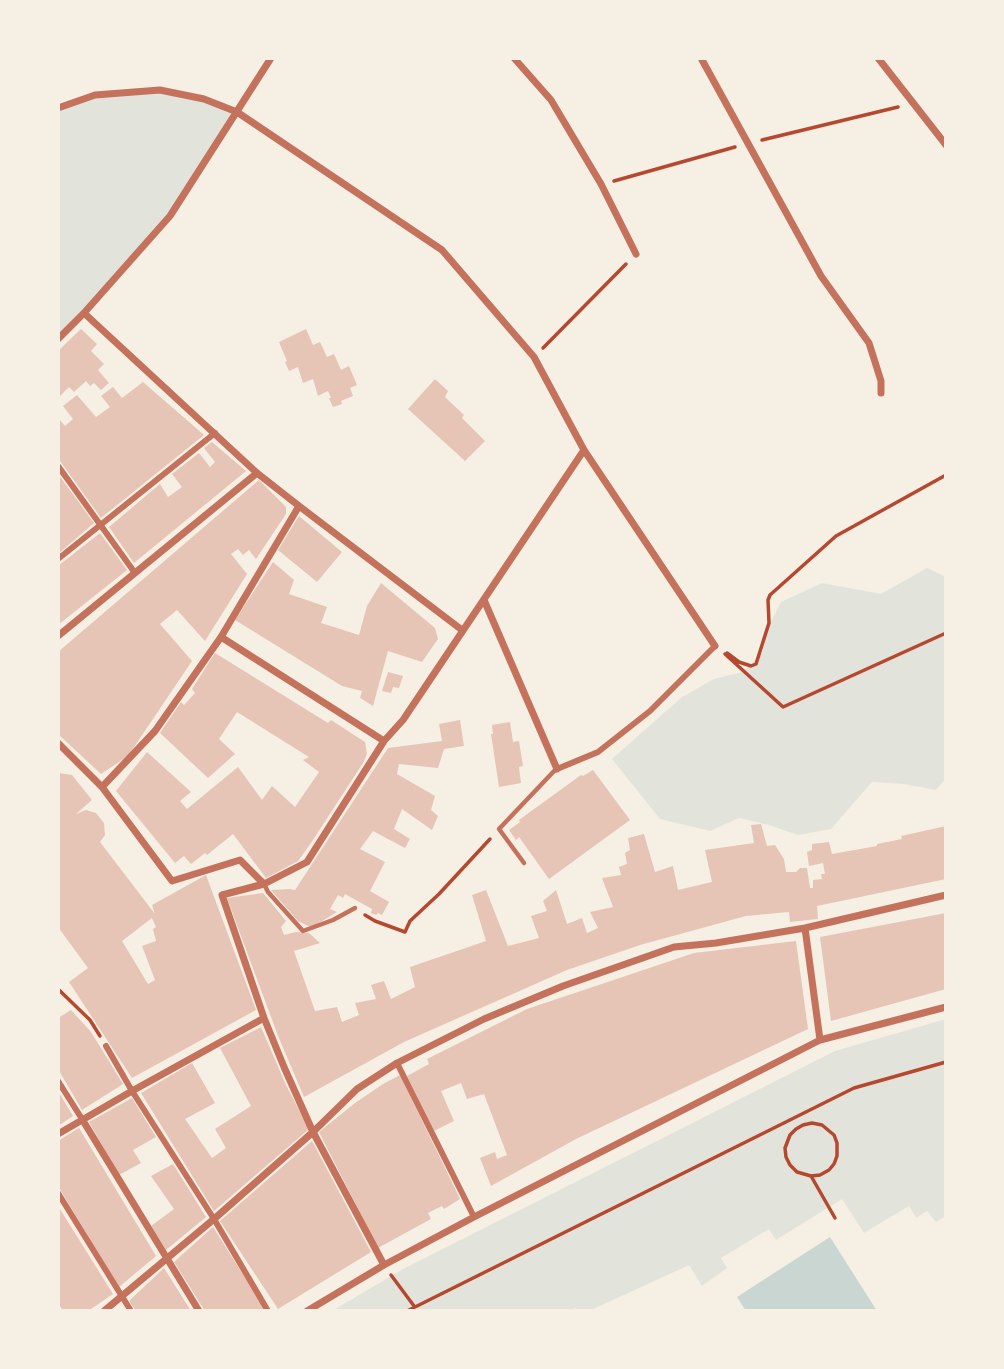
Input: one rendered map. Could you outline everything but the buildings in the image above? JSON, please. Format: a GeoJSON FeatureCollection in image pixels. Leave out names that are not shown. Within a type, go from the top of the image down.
{"type":"FeatureCollection","features":[{"type":"Feature","properties":{"kind":"street"},"geometry":{"type":"LineString","coordinates":[[58,339],[170,216],[271,58]]}},
{"type":"Feature","properties":{"kind":"street"},"geometry":{"type":"LineString","coordinates":[[514,58],[551,100],[601,184],[636,254]]}},
{"type":"Feature","properties":{"kind":"street"},"geometry":{"type":"LineString","coordinates":[[701,58],[821,276],[869,343],[881,381],[881,393]]}},
{"type":"Feature","properties":{"kind":"street"},"geometry":{"type":"LineString","coordinates":[[878,58],[946,145]]}},
{"type":"Feature","properties":{"kind":"street"},"geometry":{"type":"LineString","coordinates":[[58,108],[95,95],[160,90],[204,99],[237,111],[442,250],[534,358],[584,450],[715,646],[650,711],[598,752],[557,769],[484,600]]}},
{"type":"Feature","properties":{"kind":"street"},"geometry":{"type":"LineString","coordinates":[[84,313],[257,473],[462,630]]}},
{"type":"Feature","properties":{"kind":"street"},"geometry":{"type":"LineString","coordinates":[[58,559],[215,433]]}},
{"type":"Feature","properties":{"kind":"street"},"geometry":{"type":"LineString","coordinates":[[384,1265],[313,1132],[284,1067],[264,1018],[222,895],[264,884],[307,862],[384,741],[403,720],[584,450]]}},
{"type":"Feature","properties":{"kind":"street"},"geometry":{"type":"LineString","coordinates":[[58,466],[135,573]]}},
{"type":"Feature","properties":{"kind":"street"},"geometry":{"type":"LineString","coordinates":[[58,636],[257,473]]}},
{"type":"Feature","properties":{"kind":"street"},"geometry":{"type":"LineString","coordinates":[[102,787],[155,731],[221,637],[299,506]]}},
{"type":"Feature","properties":{"kind":"street"},"geometry":{"type":"LineString","coordinates":[[221,637],[384,741]]}},
{"type":"Feature","properties":{"kind":"street"},"geometry":{"type":"LineString","coordinates":[[58,743],[102,787],[172,881],[240,860],[264,884]]}},
{"type":"Feature","properties":{"kind":"street"},"geometry":{"type":"LineString","coordinates":[[104,1311],[214,1219],[313,1132],[357,1089],[397,1063],[484,1019],[563,986],[674,947],[805,928],[946,895]]}},
{"type":"Feature","properties":{"kind":"street"},"geometry":{"type":"LineString","coordinates":[[805,928],[820,1040]]}},
{"type":"Feature","properties":{"kind":"street"},"geometry":{"type":"LineString","coordinates":[[307,1311],[384,1265],[474,1217],[820,1040],[946,1007]]}},
{"type":"Feature","properties":{"kind":"street"},"geometry":{"type":"LineString","coordinates":[[58,1134],[264,1018]]}},
{"type":"Feature","properties":{"kind":"street"},"geometry":{"type":"LineString","coordinates":[[106,1046],[268,1311]]}},
{"type":"Feature","properties":{"kind":"street"},"geometry":{"type":"LineString","coordinates":[[397,1063],[474,1217]]}},
{"type":"Feature","properties":{"kind":"street"},"geometry":{"type":"LineString","coordinates":[[58,1081],[199,1311]]}},
{"type":"Feature","properties":{"kind":"street"},"geometry":{"type":"LineString","coordinates":[[58,1193],[131,1311]]}},
{"type":"Feature","properties":{"kind":"lane"},"geometry":{"type":"LineString","coordinates":[[524,863],[499,829],[557,769]]}},
{"type":"Feature","properties":{"kind":"lane"},"geometry":{"type":"LineString","coordinates":[[264,884],[303,931],[355,908]]}},
{"type":"Feature","properties":{"kind":"path"},"geometry":{"type":"LineString","coordinates":[[601,184],[913,103]]}},
{"type":"Feature","properties":{"kind":"path"},"geometry":{"type":"LineString","coordinates":[[534,358],[636,254]]}},
{"type":"Feature","properties":{"kind":"path"},"geometry":{"type":"LineString","coordinates":[[715,646],[739,662],[754,666],[769,623],[770,595],[836,536],[946,474]]}},
{"type":"Feature","properties":{"kind":"path"},"geometry":{"type":"LineString","coordinates":[[715,646],[783,707],[946,633]]}},
{"type":"Feature","properties":{"kind":"path"},"geometry":{"type":"LineString","coordinates":[[355,908],[375,921],[405,932],[410,921],[499,829]]}},
{"type":"Feature","properties":{"kind":"path"},"geometry":{"type":"LineString","coordinates":[[58,989],[90,1020],[106,1046]]}},
{"type":"Feature","properties":{"kind":"path"},"geometry":{"type":"LineString","coordinates":[[407,1311],[854,1088],[946,1062]]}},
{"type":"Feature","properties":{"kind":"path"},"geometry":{"type":"LineString","coordinates":[[799,1115],[803,1125]]}},
{"type":"Feature","properties":{"kind":"path"},"geometry":{"type":"LineString","coordinates":[[812,1123],[830,1130],[837,1143],[837,1156],[829,1170],[811,1176],[797,1172],[790,1165],[785,1148],[790,1135],[796,1129],[812,1123]]}},
{"type":"Feature","properties":{"kind":"path"},"geometry":{"type":"LineString","coordinates":[[811,1176],[835,1218]]}},
{"type":"Feature","properties":{"kind":"path"},"geometry":{"type":"LineString","coordinates":[[384,1265],[414,1307]]}},
{"type":"Feature","properties":{"kind":"shaded area"},"geometry":{"type":"Polygon","coordinates":[[[160,90],[237,112],[170,216],[58,339],[58,108],[95,95],[160,90]]]}},
{"type":"Feature","properties":{"kind":"shaded area"},"geometry":{"type":"Polygon","coordinates":[[[927,568],[946,577],[946,778],[936,790],[872,782],[831,829],[798,835],[739,818],[710,831],[660,819],[612,759],[682,697],[714,679],[743,672],[763,652],[768,628],[781,602],[822,583],[881,594],[927,568]]]}},
{"type":"Feature","properties":{"kind":"shaded area"},"geometry":{"type":"Polygon","coordinates":[[[946,1019],[946,1216],[936,1222],[927,1211],[916,1218],[909,1206],[864,1233],[842,1199],[776,1240],[769,1229],[721,1258],[727,1268],[702,1286],[689,1265],[589,1311],[578,1311],[576,1308],[568,1311],[332,1311],[403,1269],[835,1051],[946,1019]]]}},
{"type":"Feature","properties":{"kind":"shaded area"},"geometry":{"type":"Polygon","coordinates":[[[830,1237],[877,1311],[746,1311],[737,1297],[830,1237]]]}}]}
